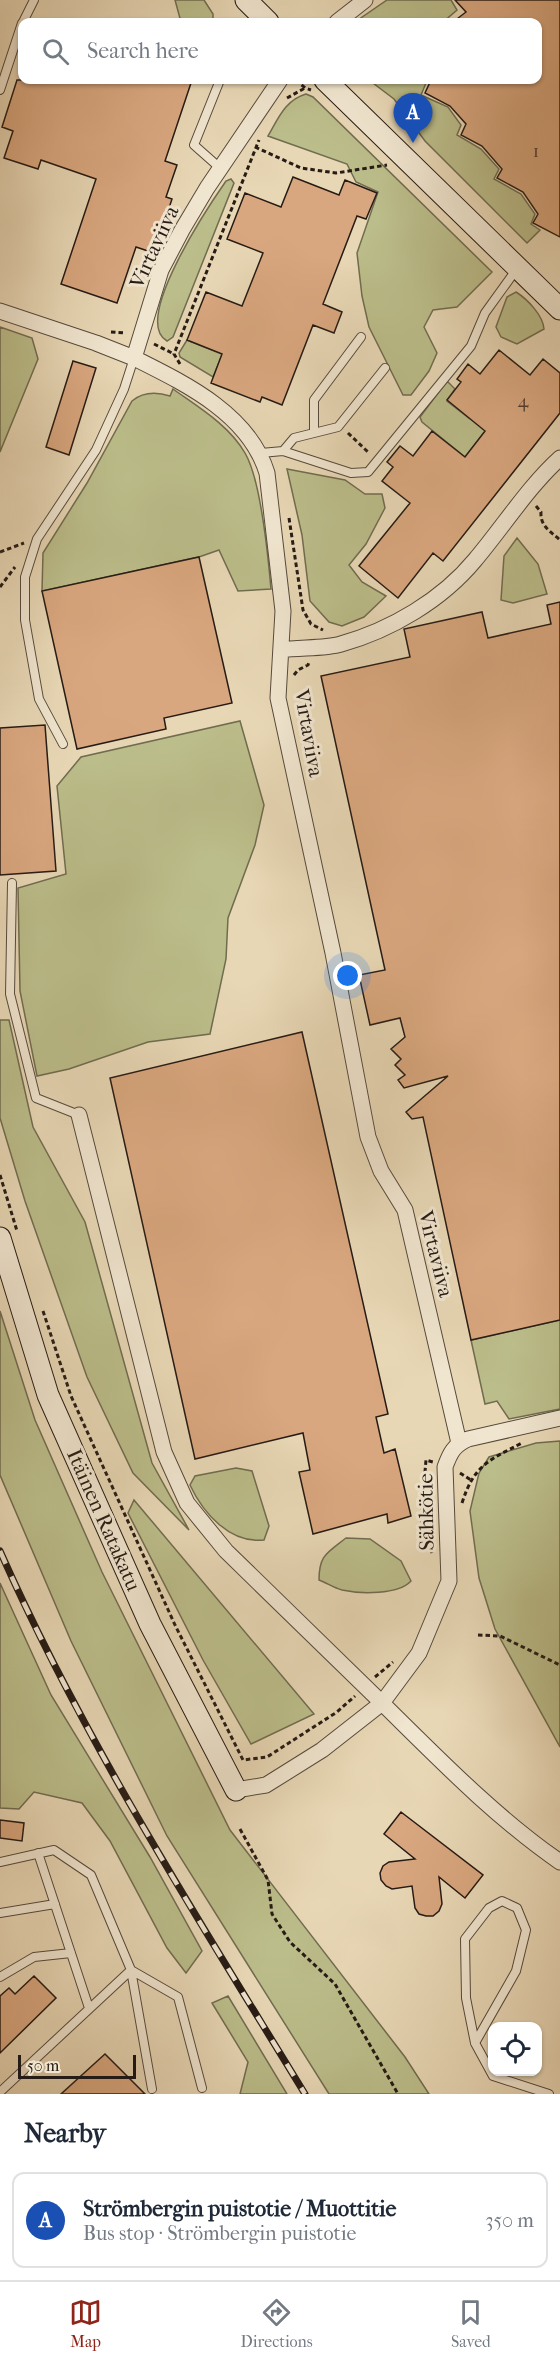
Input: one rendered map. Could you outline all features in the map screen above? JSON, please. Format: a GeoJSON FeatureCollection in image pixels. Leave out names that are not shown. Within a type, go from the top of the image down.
{"type":"FeatureCollection","features":[{"type":"Feature","properties":{"kind":"street"},"geometry":{"type":"LineString","coordinates":[[246,0],[264,18]]}},
{"type":"Feature","properties":{"kind":"street"},"geometry":{"type":"LineString","coordinates":[[342,18],[365,0]]}},
{"type":"Feature","properties":{"kind":"street","name":"Virtaviiva"},"geometry":{"type":"LineString","coordinates":[[277,84],[182,230],[161,270],[134,358],[177,380],[219,408],[241,427],[261,453],[267,473],[283,611],[278,698],[333,953],[368,1137],[381,1171],[405,1210],[459,1443]]}},
{"type":"Feature","properties":{"kind":"street"},"geometry":{"type":"LineString","coordinates":[[329,84],[560,309]]}},
{"type":"Feature","properties":{"kind":"street"},"geometry":{"type":"LineString","coordinates":[[0,311],[96,342],[134,358]]}},
{"type":"Feature","properties":{"kind":"street"},"geometry":{"type":"LineString","coordinates":[[281,650],[339,645],[366,635],[415,611],[446,590],[473,562],[560,458]]}},
{"type":"Feature","properties":{"kind":"street"},"geometry":{"type":"LineString","coordinates":[[79,1115],[164,1452],[187,1503],[226,1551],[465,1784],[531,1842],[560,1862]]}},
{"type":"Feature","properties":{"kind":"street","name":"Itäinen Ratakatu"},"geometry":{"type":"LineString","coordinates":[[0,1238],[48,1395],[150,1624],[236,1790]]}},
{"type":"Feature","properties":{"kind":"street"},"geometry":{"type":"LineString","coordinates":[[459,1443],[560,1418]]}},
{"type":"Feature","properties":{"kind":"street","name":"Sähkötie"},"geometry":{"type":"LineString","coordinates":[[382,1703],[419,1653],[449,1581],[445,1467],[451,1451],[459,1443]]}},
{"type":"Feature","properties":{"kind":"street"},"geometry":{"type":"LineString","coordinates":[[236,1790],[267,1785],[322,1750],[382,1703]]}},
{"type":"Feature","properties":{"kind":"lane"},"geometry":{"type":"LineString","coordinates":[[25,18],[34,0]]}},
{"type":"Feature","properties":{"kind":"lane"},"geometry":{"type":"LineString","coordinates":[[0,90],[18,38]]}},
{"type":"Feature","properties":{"kind":"lane"},"geometry":{"type":"LineString","coordinates":[[218,84],[194,145],[222,169]]}},
{"type":"Feature","properties":{"kind":"lane"},"geometry":{"type":"LineString","coordinates":[[261,453],[284,451],[351,473],[368,472],[471,346],[485,313],[518,266]]}},
{"type":"Feature","properties":{"kind":"lane"},"geometry":{"type":"LineString","coordinates":[[314,433],[314,400],[361,337]]}},
{"type":"Feature","properties":{"kind":"lane"},"geometry":{"type":"LineString","coordinates":[[63,744],[39,699],[25,620],[25,577],[37,539],[96,450],[124,389],[134,358]]}},
{"type":"Feature","properties":{"kind":"lane"},"geometry":{"type":"LineString","coordinates":[[284,451],[294,438],[338,427],[385,368]]}},
{"type":"Feature","properties":{"kind":"lane"},"geometry":{"type":"LineString","coordinates":[[12,883],[10,994],[36,1098],[79,1115]]}},
{"type":"Feature","properties":{"kind":"lane"},"geometry":{"type":"LineString","coordinates":[[0,1862],[54,1850],[92,1875],[131,1970],[152,2089]]}},
{"type":"Feature","properties":{"kind":"lane"},"geometry":{"type":"LineString","coordinates":[[38,1854],[89,2008]]}},
{"type":"Feature","properties":{"kind":"lane"},"geometry":{"type":"LineString","coordinates":[[475,2043],[516,1971],[526,1930],[517,1908],[502,1901],[489,1908],[465,1940],[466,1998],[475,2043],[493,2076],[549,2094]]}},
{"type":"Feature","properties":{"kind":"lane"},"geometry":{"type":"LineString","coordinates":[[0,1912],[55,1904]]}},
{"type":"Feature","properties":{"kind":"lane"},"geometry":{"type":"LineString","coordinates":[[0,1977],[34,1957],[70,1953]]}},
{"type":"Feature","properties":{"kind":"lane"},"geometry":{"type":"LineString","coordinates":[[0,2092],[131,1970]]}},
{"type":"Feature","properties":{"kind":"lane"},"geometry":{"type":"LineString","coordinates":[[131,1970],[178,1997],[202,2088]]}},
{"type":"Feature","properties":{"kind":"path"},"geometry":{"type":"LineString","coordinates":[[242,140],[301,168],[336,173],[392,165]]}},
{"type":"Feature","properties":{"kind":"path"},"geometry":{"type":"LineString","coordinates":[[353,438],[367,451]]}},
{"type":"Feature","properties":{"kind":"path"},"geometry":{"type":"LineString","coordinates":[[526,497],[541,512],[543,525],[560,540]]}},
{"type":"Feature","properties":{"kind":"path"},"geometry":{"type":"LineString","coordinates":[[0,552],[37,539]]}},
{"type":"Feature","properties":{"kind":"path"},"geometry":{"type":"LineString","coordinates":[[462,1511],[467,1491],[479,1468],[523,1442]]}},
{"type":"Feature","properties":{"kind":"path"},"geometry":{"type":"LineString","coordinates":[[478,1635],[500,1635],[560,1665]]}},
{"type":"Feature","properties":{"kind":"path"},"geometry":{"type":"LineString","coordinates":[[240,1829],[268,1880],[272,1914],[290,1942],[335,1984],[398,2094]]}},
{"type":"Feature","properties":{"kind":"green space"},"geometry":{"type":"Polygon","coordinates":[[[175,0],[204,0],[213,14],[213,18],[180,18],[175,0]]]}},
{"type":"Feature","properties":{"kind":"green space"},"geometry":{"type":"Polygon","coordinates":[[[387,0],[451,0],[457,10],[448,18],[361,18],[387,0]]]}},
{"type":"Feature","properties":{"kind":"green space"},"geometry":{"type":"Polygon","coordinates":[[[374,84],[426,84],[421,95],[448,107],[461,125],[457,135],[481,149],[499,169],[494,179],[521,194],[535,214],[531,224],[540,230],[527,243],[425,141],[394,99],[374,84]]]}},
{"type":"Feature","properties":{"kind":"green space"},"geometry":{"type":"Polygon","coordinates":[[[306,94],[313,97],[492,272],[457,307],[433,310],[424,327],[437,353],[429,371],[411,395],[403,395],[369,327],[362,296],[357,253],[378,192],[356,182],[347,164],[268,136],[287,105],[306,94]]]}},
{"type":"Feature","properties":{"kind":"green space"},"geometry":{"type":"Polygon","coordinates":[[[231,179],[234,183],[173,337],[167,341],[159,329],[159,311],[166,288],[191,236],[226,181],[231,179]]]}},
{"type":"Feature","properties":{"kind":"green space"},"geometry":{"type":"Polygon","coordinates":[[[516,292],[534,308],[541,318],[544,329],[517,344],[501,337],[496,327],[507,297],[516,292]]]}},
{"type":"Feature","properties":{"kind":"green space"},"geometry":{"type":"Polygon","coordinates":[[[0,327],[32,338],[38,359],[0,452],[0,327]]]}},
{"type":"Feature","properties":{"kind":"green space"},"geometry":{"type":"Polygon","coordinates":[[[187,340],[215,351],[227,343],[213,377],[180,357],[179,353],[187,340]]]}},
{"type":"Feature","properties":{"kind":"green space"},"geometry":{"type":"Polygon","coordinates":[[[447,381],[455,389],[447,401],[469,418],[488,428],[465,457],[422,422],[420,417],[447,381]]]}},
{"type":"Feature","properties":{"kind":"green space"},"geometry":{"type":"Polygon","coordinates":[[[173,389],[222,425],[238,443],[251,465],[266,538],[271,589],[238,591],[219,550],[199,557],[42,591],[43,553],[87,483],[132,401],[150,394],[170,396],[173,389]]]}},
{"type":"Feature","properties":{"kind":"green space"},"geometry":{"type":"Polygon","coordinates":[[[287,469],[345,480],[365,494],[382,494],[385,508],[366,544],[349,565],[362,582],[386,596],[364,617],[342,626],[329,622],[310,601],[302,535],[287,469]]]}},
{"type":"Feature","properties":{"kind":"green space"},"geometry":{"type":"Polygon","coordinates":[[[517,538],[538,564],[547,594],[513,603],[501,600],[504,556],[517,538]]]}},
{"type":"Feature","properties":{"kind":"green space"},"geometry":{"type":"Polygon","coordinates":[[[240,721],[264,805],[255,845],[228,918],[226,959],[210,1034],[148,1042],[69,1069],[37,1076],[20,991],[18,888],[66,874],[57,786],[81,757],[240,721]]]}},
{"type":"Feature","properties":{"kind":"green space"},"geometry":{"type":"Polygon","coordinates":[[[0,1020],[9,1020],[33,1127],[85,1222],[152,1463],[189,1530],[133,1473],[87,1377],[25,1201],[0,1118],[0,1020]]]}},
{"type":"Feature","properties":{"kind":"green space"},"geometry":{"type":"Polygon","coordinates":[[[0,1311],[35,1420],[102,1572],[230,1830],[405,2057],[429,2094],[329,2094],[167,1836],[71,1641],[0,1475],[0,1311]]]}},
{"type":"Feature","properties":{"kind":"green space"},"geometry":{"type":"Polygon","coordinates":[[[560,1320],[560,1409],[509,1419],[497,1401],[485,1404],[471,1340],[560,1320]]]}},
{"type":"Feature","properties":{"kind":"green space"},"geometry":{"type":"Polygon","coordinates":[[[560,1441],[560,1747],[495,1629],[479,1578],[470,1511],[479,1473],[489,1457],[536,1443],[560,1441]]]}},
{"type":"Feature","properties":{"kind":"green space"},"geometry":{"type":"Polygon","coordinates":[[[236,1468],[252,1471],[269,1526],[264,1540],[252,1540],[229,1532],[210,1516],[190,1485],[195,1476],[236,1468]]]}},
{"type":"Feature","properties":{"kind":"green space"},"geometry":{"type":"Polygon","coordinates":[[[134,1500],[314,1714],[251,1744],[203,1660],[128,1513],[134,1500]]]}},
{"type":"Feature","properties":{"kind":"green space"},"geometry":{"type":"Polygon","coordinates":[[[346,1538],[370,1539],[401,1561],[411,1581],[397,1589],[368,1593],[342,1590],[319,1580],[319,1572],[325,1555],[346,1538]]]}},
{"type":"Feature","properties":{"kind":"green space"},"geometry":{"type":"Polygon","coordinates":[[[0,1583],[51,1695],[150,1857],[202,1951],[186,1973],[167,1948],[110,1841],[82,1803],[34,1792],[19,1809],[0,1808],[0,1583]]]}},
{"type":"Feature","properties":{"kind":"green space"},"geometry":{"type":"Polygon","coordinates":[[[228,1996],[287,2094],[240,2094],[248,2062],[212,2003],[228,1996]]]}},
{"type":"Feature","properties":{"kind":"building"},"geometry":{"type":"Polygon","coordinates":[[[455,0],[560,0],[560,237],[533,223],[538,214],[523,192],[497,178],[502,169],[482,146],[461,135],[466,124],[450,106],[425,93],[429,84],[542,84],[542,18],[458,18],[466,12],[455,0]]]}},
{"type":"Feature","properties":{"kind":"building"},"geometry":{"type":"Polygon","coordinates":[[[17,80],[18,84],[191,84],[165,161],[177,165],[166,197],[172,199],[154,253],[136,247],[117,303],[61,284],[96,179],[41,160],[38,169],[4,158],[13,131],[2,127],[17,80]]]}},
{"type":"Feature","properties":{"kind":"building"},"geometry":{"type":"Polygon","coordinates":[[[293,177],[339,195],[345,180],[377,193],[366,219],[357,216],[323,304],[342,312],[334,333],[313,325],[282,405],[262,397],[260,402],[211,383],[222,354],[187,340],[206,292],[242,306],[263,253],[227,239],[245,193],[281,207],[293,177]]]}},
{"type":"Feature","properties":{"kind":"building"},"geometry":{"type":"Polygon","coordinates":[[[499,350],[530,375],[543,359],[560,373],[560,413],[443,561],[433,553],[398,598],[359,566],[410,503],[382,481],[393,467],[387,462],[400,446],[413,456],[432,431],[465,457],[485,431],[447,400],[461,382],[457,379],[468,364],[480,374],[499,350]]]}},
{"type":"Feature","properties":{"kind":"building"},"geometry":{"type":"Polygon","coordinates":[[[73,361],[96,368],[69,455],[46,447],[73,361]]]}},
{"type":"Feature","properties":{"kind":"building"},"geometry":{"type":"Polygon","coordinates":[[[199,557],[232,703],[164,718],[166,729],[77,749],[42,591],[199,557]]]}},
{"type":"Feature","properties":{"kind":"building"},"geometry":{"type":"Polygon","coordinates":[[[560,602],[560,1320],[471,1340],[423,1117],[412,1119],[406,1112],[448,1076],[404,1088],[398,1080],[405,1075],[395,1065],[401,1059],[391,1049],[405,1037],[400,1018],[370,1025],[359,975],[385,970],[321,676],[410,657],[404,629],[482,612],[488,638],[551,624],[547,605],[560,602]]]}},
{"type":"Feature","properties":{"kind":"building"},"geometry":{"type":"Polygon","coordinates":[[[45,725],[56,871],[0,875],[0,728],[45,725]]]}},
{"type":"Feature","properties":{"kind":"building"},"geometry":{"type":"Polygon","coordinates":[[[302,1032],[388,1414],[376,1417],[384,1453],[395,1449],[411,1516],[388,1523],[387,1514],[313,1534],[299,1472],[310,1470],[303,1433],[195,1459],[110,1078],[302,1032]]]}},
{"type":"Feature","properties":{"kind":"building"},"geometry":{"type":"Polygon","coordinates":[[[401,1812],[483,1875],[465,1898],[439,1877],[442,1904],[433,1916],[419,1914],[415,1908],[412,1886],[392,1889],[381,1880],[380,1873],[383,1866],[389,1862],[415,1859],[384,1834],[401,1812]]]}},
{"type":"Feature","properties":{"kind":"building"},"geometry":{"type":"Polygon","coordinates":[[[0,1820],[24,1823],[22,1841],[0,1838],[0,1820]]]}},
{"type":"Feature","properties":{"kind":"building"},"geometry":{"type":"Polygon","coordinates":[[[34,1976],[56,1998],[0,2053],[0,1996],[9,1988],[15,1994],[34,1976]]]}},
{"type":"Feature","properties":{"kind":"building"},"geometry":{"type":"Polygon","coordinates":[[[105,2054],[145,2094],[61,2094],[105,2054]]]}},
{"type":"Feature","properties":{"kind":"railway"},"geometry":{"type":"LineString","coordinates":[[0,1551],[33,1622],[105,1760],[183,1895],[305,2094]]}},
{"type":"Feature","properties":{"kind":"place","name":"Strömbergin puistotie / Muottitie"},"geometry":{"type":"Point","coordinates":[413,143]}}]}
